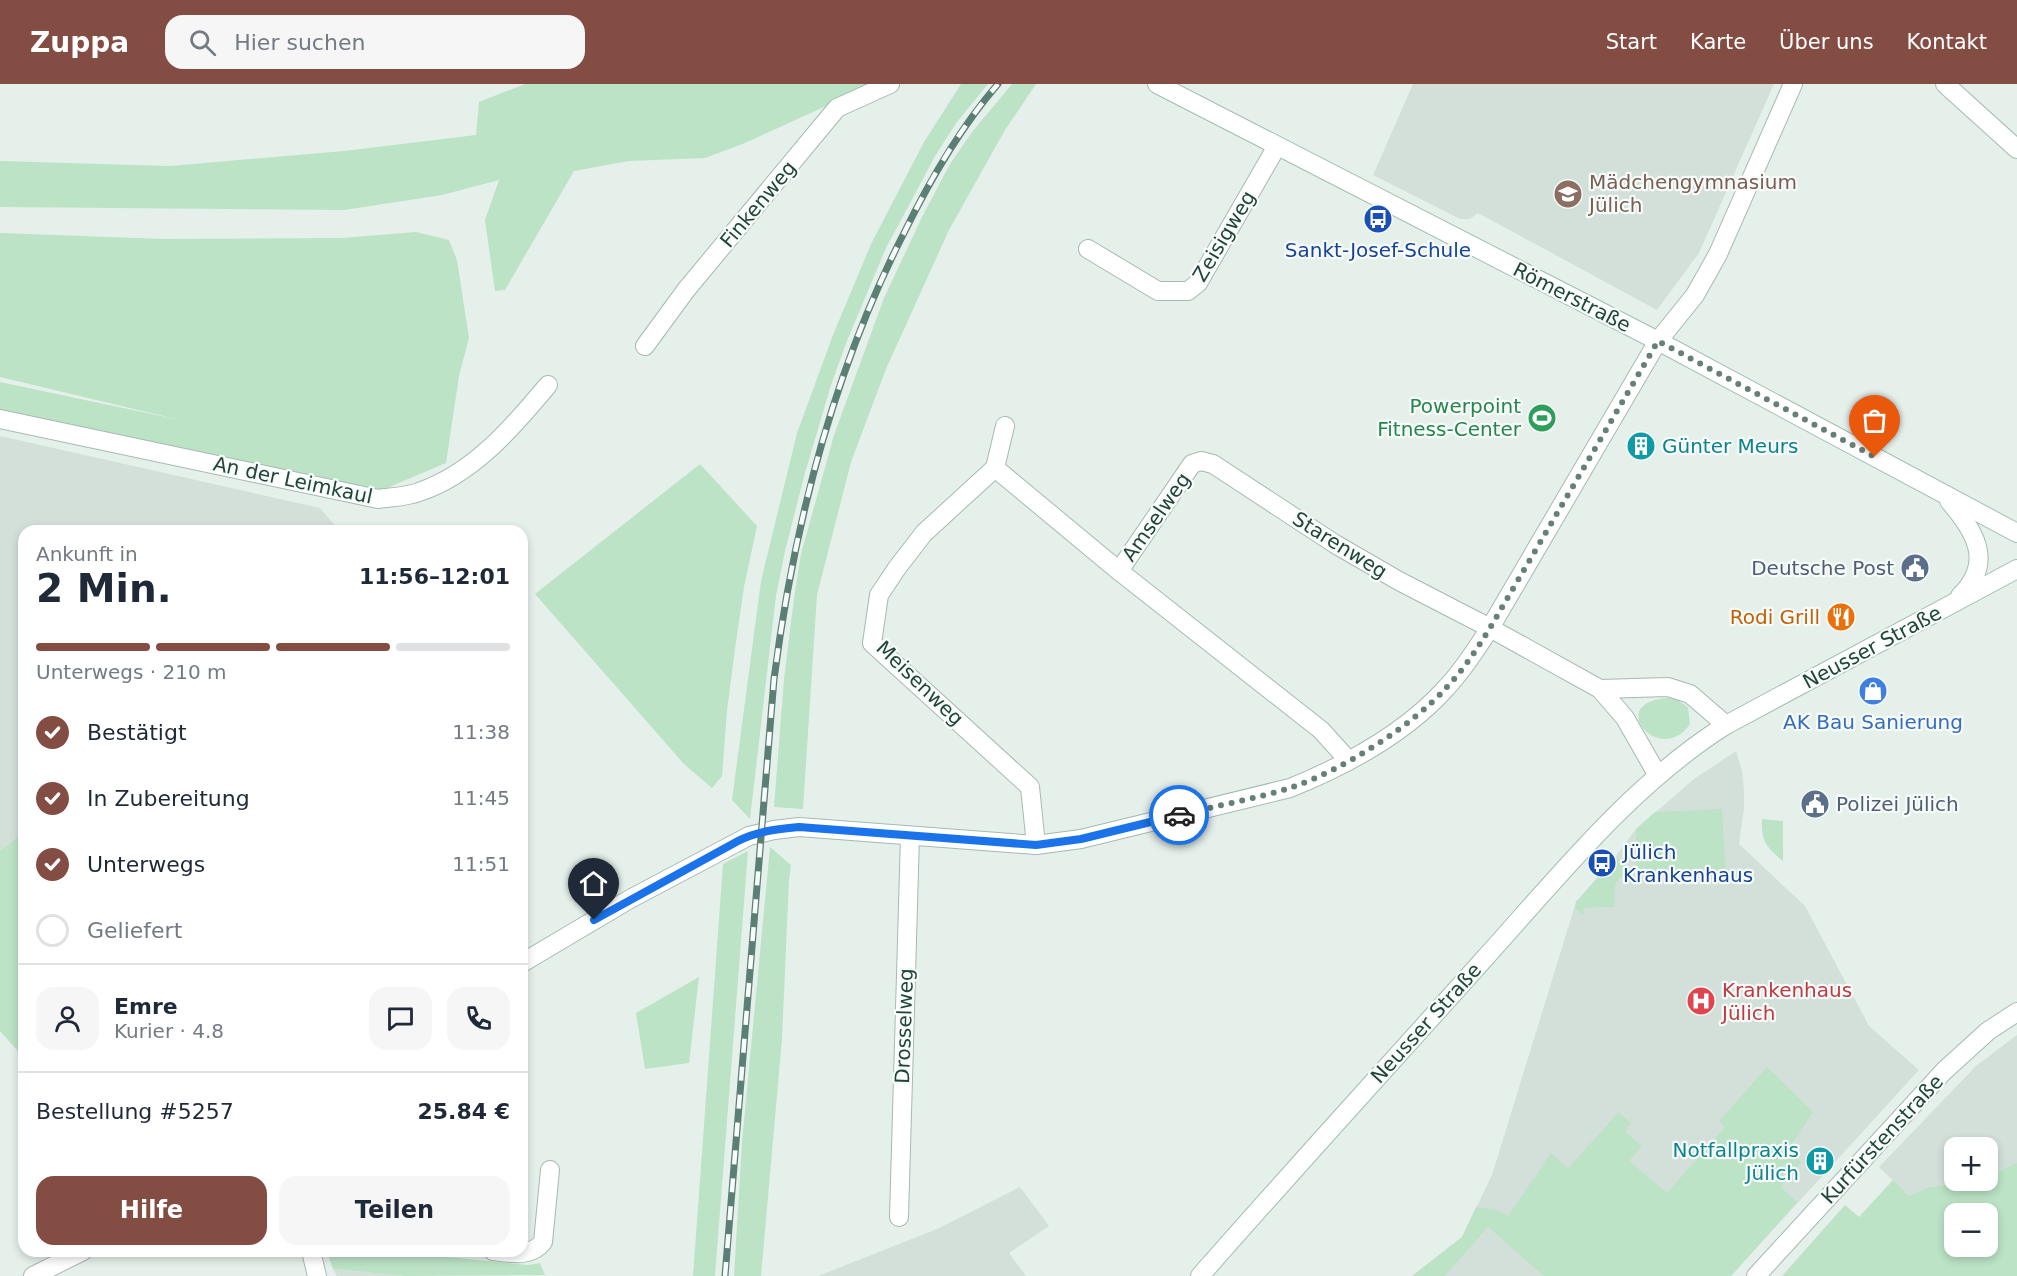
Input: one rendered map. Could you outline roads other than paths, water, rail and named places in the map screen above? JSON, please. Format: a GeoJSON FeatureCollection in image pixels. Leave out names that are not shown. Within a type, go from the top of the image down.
{"type":"FeatureCollection","features":[{"type":"Feature","properties":{"kind":"street","name":"Finkenweg"},"geometry":{"type":"LineString","coordinates":[[645,346],[686,290],[837,108],[890,84]]}},
{"type":"Feature","properties":{"kind":"street","name":"Römerstraße"},"geometry":{"type":"LineString","coordinates":[[1157,84],[1658,341],[2017,533]]}},
{"type":"Feature","properties":{"kind":"street"},"geometry":{"type":"LineString","coordinates":[[528,959],[630,899],[749,836],[799,827],[1036,845],[1081,839],[1290,788],[1321,775],[1383,740],[1420,713],[1447,688],[1470,660],[1490,628],[1658,341],[1695,295],[1718,254],[1793,84]]}},
{"type":"Feature","properties":{"kind":"street"},"geometry":{"type":"LineString","coordinates":[[1945,84],[2017,149]]}},
{"type":"Feature","properties":{"kind":"street","name":"Zeisigweg"},"geometry":{"type":"LineString","coordinates":[[1088,249],[1158,291],[1188,291],[1198,283],[1277,146]]}},
{"type":"Feature","properties":{"kind":"street","name":"An der Leimkaul"},"geometry":{"type":"LineString","coordinates":[[0,419],[378,499],[417,493],[456,476],[513,426],[548,385]]}},
{"type":"Feature","properties":{"kind":"street"},"geometry":{"type":"LineString","coordinates":[[1005,426],[995,468],[1119,571],[1321,730],[1348,760]]}},
{"type":"Feature","properties":{"kind":"street","name":"Starenweg"},"geometry":{"type":"LineString","coordinates":[[1192,464],[1202,461],[1213,464],[1335,544],[1399,581],[1490,628]]}},
{"type":"Feature","properties":{"kind":"street","name":"Amselweg"},"geometry":{"type":"LineString","coordinates":[[1119,571],[1192,464]]}},
{"type":"Feature","properties":{"kind":"street","name":"Meisenweg"},"geometry":{"type":"LineString","coordinates":[[995,468],[924,533],[897,568],[879,595],[872,643],[1030,787],[1036,845]]}},
{"type":"Feature","properties":{"kind":"street"},"geometry":{"type":"LineString","coordinates":[[1942,493],[1963,517],[1975,538],[1979,555],[1976,574],[1970,585],[1950,605]]}},
{"type":"Feature","properties":{"kind":"street","name":"Neusser Straße"},"geometry":{"type":"LineString","coordinates":[[1200,1276],[1586,845],[1658,774],[1702,740],[1726,725],[2017,569]]}},
{"type":"Feature","properties":{"kind":"street"},"geometry":{"type":"LineString","coordinates":[[1490,628],[1600,689],[1625,718],[1658,774]]}},
{"type":"Feature","properties":{"kind":"street"},"geometry":{"type":"LineString","coordinates":[[1600,689],[1668,687],[1690,694],[1726,725]]}},
{"type":"Feature","properties":{"kind":"street","name":"Drosselweg"},"geometry":{"type":"LineString","coordinates":[[899,1217],[910,836]]}},
{"type":"Feature","properties":{"kind":"street","name":"Kurfürstenstraße"},"geometry":{"type":"LineString","coordinates":[[1756,1276],[1944,1071],[1988,1031],[2017,1012]]}},
{"type":"Feature","properties":{"kind":"street"},"geometry":{"type":"LineString","coordinates":[[528,1253],[537,1249],[543,1242],[550,1170]]}},
{"type":"Feature","properties":{"kind":"street"},"geometry":{"type":"LineString","coordinates":[[33,1276],[71,1257]]}},
{"type":"Feature","properties":{"kind":"street"},"geometry":{"type":"LineString","coordinates":[[312,1257],[317,1276]]}},
{"type":"Feature","properties":{"kind":"railway"},"geometry":{"type":"LineString","coordinates":[[725,1276],[774,679],[782,621],[805,506],[837,394],[879,286],[935,174],[958,137],[998,84]]}},
{"type":"Feature","properties":{"kind":"place","name":"Mädchengymnasium Jülich"},"geometry":{"type":"Point","coordinates":[1568,194]}},
{"type":"Feature","properties":{"kind":"place","name":"Sankt-Josef-Schule"},"geometry":{"type":"Point","coordinates":[1378,219]}},
{"type":"Feature","properties":{"kind":"place","name":"Powerpoint Fitness-Center"},"geometry":{"type":"Point","coordinates":[1542,418]}},
{"type":"Feature","properties":{"kind":"place","name":"Günter Meurs"},"geometry":{"type":"Point","coordinates":[1641,446]}},
{"type":"Feature","properties":{"kind":"place","name":"Deutsche Post"},"geometry":{"type":"Point","coordinates":[1915,568]}},
{"type":"Feature","properties":{"kind":"place","name":"Rodi Grill"},"geometry":{"type":"Point","coordinates":[1841,617]}},
{"type":"Feature","properties":{"kind":"place","name":"AK Bau Sanierung"},"geometry":{"type":"Point","coordinates":[1873,691]}},
{"type":"Feature","properties":{"kind":"place","name":"Polizei Jülich"},"geometry":{"type":"Point","coordinates":[1815,804]}},
{"type":"Feature","properties":{"kind":"place","name":"Jülich Krankenhaus"},"geometry":{"type":"Point","coordinates":[1602,863]}},
{"type":"Feature","properties":{"kind":"place","name":"Krankenhaus Jülich"},"geometry":{"type":"Point","coordinates":[1701,1001]}},
{"type":"Feature","properties":{"kind":"place","name":"Notfallpraxis Jülich"},"geometry":{"type":"Point","coordinates":[1820,1161]}}]}
